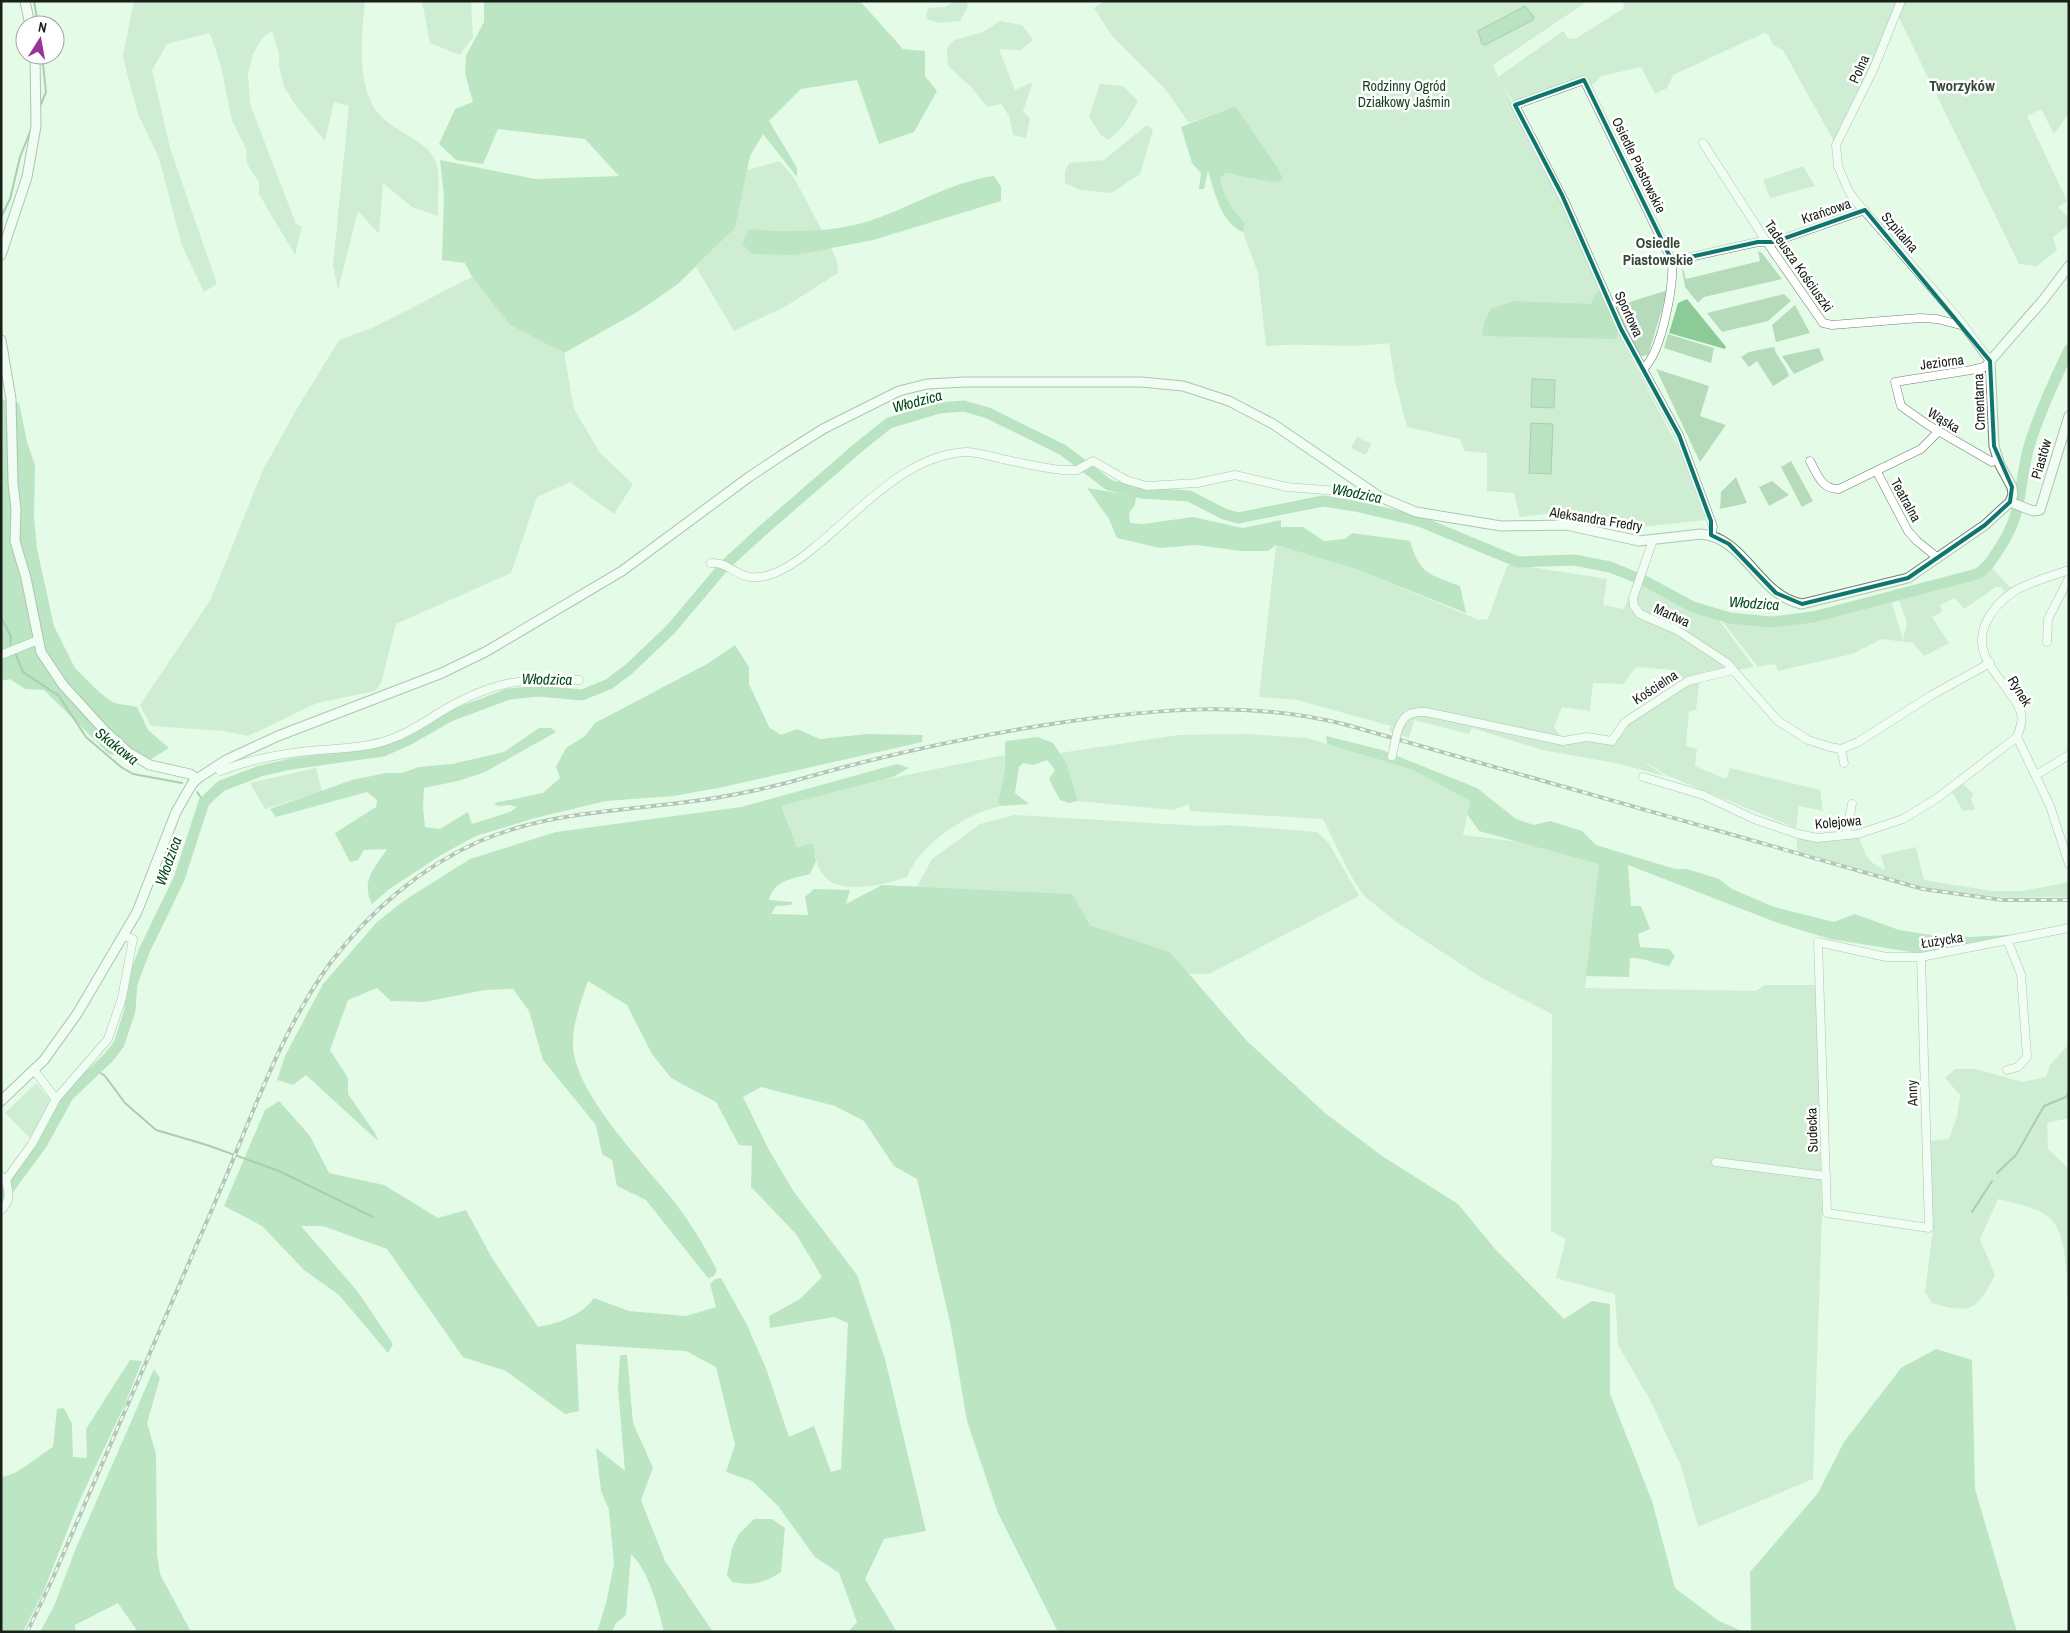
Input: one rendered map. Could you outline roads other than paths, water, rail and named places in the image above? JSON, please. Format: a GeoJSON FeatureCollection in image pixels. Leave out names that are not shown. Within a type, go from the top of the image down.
{"type":"FeatureCollection","features":[{"type":"Feature","properties":{"kind":"street"},"geometry":{"type":"LineString","coordinates":[[25,1],[28,15]]}},
{"type":"Feature","properties":{"kind":"street","name":"Polna"},"geometry":{"type":"LineString","coordinates":[[1836,145],[1874,68],[1901,1]]}},
{"type":"Feature","properties":{"kind":"street"},"geometry":{"type":"LineString","coordinates":[[1,255],[27,177],[36,126],[35,65]]}},
{"type":"Feature","properties":{"kind":"street","name":"Osiedle Piastowskie"},"geometry":{"type":"LineString","coordinates":[[1515,105],[1584,80],[1672,261],[1673,275],[1670,302],[1653,355],[1644,368]]}},
{"type":"Feature","properties":{"kind":"street","name":"Sportowa"},"geometry":{"type":"LineString","coordinates":[[1515,105],[1566,202],[1621,329],[1679,435],[1713,527],[1711,534]]}},
{"type":"Feature","properties":{"kind":"street","name":"Tadeusza Kościuszki"},"geometry":{"type":"LineString","coordinates":[[1703,143],[1766,240],[1824,323],[1832,325],[1920,318],[1937,319],[1964,326]]}},
{"type":"Feature","properties":{"kind":"street","name":"Szpitalna"},"geometry":{"type":"LineString","coordinates":[[1836,145],[1838,166],[1844,184],[1964,326]]}},
{"type":"Feature","properties":{"kind":"street","name":"Krańcowa"},"geometry":{"type":"LineString","coordinates":[[1766,240],[1774,242],[1865,210]]}},
{"type":"Feature","properties":{"kind":"street"},"geometry":{"type":"LineString","coordinates":[[1672,261],[1766,240]]}},
{"type":"Feature","properties":{"kind":"street","name":"Cmentarna"},"geometry":{"type":"LineString","coordinates":[[2012,502],[2012,487],[1998,459],[1994,446],[1990,361],[2044,299],[2069,266]]}},
{"type":"Feature","properties":{"kind":"street"},"geometry":{"type":"LineString","coordinates":[[1964,326],[1990,361]]}},
{"type":"Feature","properties":{"kind":"street"},"geometry":{"type":"LineString","coordinates":[[1,340],[11,399],[13,482],[16,509],[15,541],[26,578],[38,640],[46,662],[59,681],[104,731],[129,753],[150,765],[190,774],[197,779],[192,784],[176,812],[145,894],[124,936],[77,1014],[34,1070],[1,1101]]}},
{"type":"Feature","properties":{"kind":"street","name":"Jeziorna"},"geometry":{"type":"LineString","coordinates":[[1895,382],[1972,370],[1984,367],[1990,361]]}},
{"type":"Feature","properties":{"kind":"street","name":"Wąska"},"geometry":{"type":"LineString","coordinates":[[1895,382],[1901,406],[1938,432],[1992,462],[1998,459]]}},
{"type":"Feature","properties":{"kind":"street","name":"Aleksandra Fredry"},"geometry":{"type":"LineString","coordinates":[[197,779],[219,772],[278,736],[442,673],[487,652],[617,575],[677,533],[748,477],[823,430],[876,401],[899,391],[927,384],[1148,383],[1199,390],[1229,401],[1273,424],[1380,497],[1416,512],[1501,526],[1566,525],[1639,541],[1711,534]]}},
{"type":"Feature","properties":{"kind":"street","name":"Piastów"},"geometry":{"type":"LineString","coordinates":[[2012,502],[2033,511],[2040,510],[2069,416]]}},
{"type":"Feature","properties":{"kind":"street","name":"Teatralna"},"geometry":{"type":"LineString","coordinates":[[1810,461],[1824,485],[1830,490],[1839,489],[1921,449],[1938,432]]}},
{"type":"Feature","properties":{"kind":"street"},"geometry":{"type":"LineString","coordinates":[[715,563],[742,576],[758,578],[772,574],[796,562],[904,473],[949,455],[975,453],[1046,468],[1077,470],[1094,461],[1126,480],[1147,486],[1197,483],[1235,476],[1287,487],[1364,493],[1367,489]]}},
{"type":"Feature","properties":{"kind":"street","name":"Teatralna"},"geometry":{"type":"LineString","coordinates":[[1877,472],[1908,530],[1917,541],[1938,558]]}},
{"type":"Feature","properties":{"kind":"street"},"geometry":{"type":"LineString","coordinates":[[1711,534],[1729,544],[1776,594],[1788,601],[1802,604],[1908,578],[1985,525],[2012,502]]}},
{"type":"Feature","properties":{"kind":"street","name":"Martwa"},"geometry":{"type":"LineString","coordinates":[[1654,540],[1635,590],[1634,606],[1640,614],[1689,637],[1727,663],[1733,670]]}},
{"type":"Feature","properties":{"kind":"street","name":"Rynek"},"geometry":{"type":"LineString","coordinates":[[2017,736],[2022,722],[2021,711],[1982,650],[1982,634],[1997,604],[2028,584],[2069,570]]}},
{"type":"Feature","properties":{"kind":"street"},"geometry":{"type":"LineString","coordinates":[[2047,642],[2048,619],[2069,578]]}},
{"type":"Feature","properties":{"kind":"street"},"geometry":{"type":"LineString","coordinates":[[1,655],[38,640]]}},
{"type":"Feature","properties":{"kind":"street"},"geometry":{"type":"LineString","coordinates":[[1733,670],[1778,721],[1820,745],[1841,749],[1878,731],[1932,695],[1990,664]]}},
{"type":"Feature","properties":{"kind":"street","name":"Kościelna"},"geometry":{"type":"LineString","coordinates":[[1392,756],[1400,722],[1406,715],[1414,711],[1563,741],[1587,737],[1612,741],[1626,722],[1688,681],[1733,670]]}},
{"type":"Feature","properties":{"kind":"street"},"geometry":{"type":"LineString","coordinates":[[219,772],[280,755],[365,746],[391,740],[413,730],[466,697],[494,686],[518,680],[579,680]]}},
{"type":"Feature","properties":{"kind":"street"},"geometry":{"type":"LineString","coordinates":[[2017,736],[2050,806],[2069,864]]}},
{"type":"Feature","properties":{"kind":"street","name":"Kolejowa"},"geometry":{"type":"LineString","coordinates":[[1643,777],[1703,795],[1754,819],[1798,834],[1817,838],[1865,834],[1903,819],[1936,799],[2017,736]]}},
{"type":"Feature","properties":{"kind":"street"},"geometry":{"type":"LineString","coordinates":[[1841,749],[1844,763]]}},
{"type":"Feature","properties":{"kind":"street"},"geometry":{"type":"LineString","coordinates":[[2036,775],[2069,755]]}},
{"type":"Feature","properties":{"kind":"street"},"geometry":{"type":"LineString","coordinates":[[1846,835],[1852,804]]}},
{"type":"Feature","properties":{"kind":"street","name":"Łużycka"},"geometry":{"type":"LineString","coordinates":[[1818,942],[1886,956],[1921,958],[2008,942],[2069,928]]}},
{"type":"Feature","properties":{"kind":"street"},"geometry":{"type":"LineString","coordinates":[[1,1210],[8,1204],[9,1200],[5,1180],[32,1144],[56,1099],[108,1039],[122,998],[133,939],[124,936]]}},
{"type":"Feature","properties":{"kind":"street","name":"Sudecka"},"geometry":{"type":"LineString","coordinates":[[1818,942],[1827,1213],[1929,1228]]}},
{"type":"Feature","properties":{"kind":"street"},"geometry":{"type":"LineString","coordinates":[[2007,1070],[2018,1067],[2027,1057],[2021,974],[2008,942]]}},
{"type":"Feature","properties":{"kind":"street","name":"Anny"},"geometry":{"type":"LineString","coordinates":[[1921,958],[1929,1228]]}},
{"type":"Feature","properties":{"kind":"street"},"geometry":{"type":"LineString","coordinates":[[34,1070],[56,1099]]}},
{"type":"Feature","properties":{"kind":"street"},"geometry":{"type":"LineString","coordinates":[[1716,1162],[1826,1176]]}},
{"type":"Feature","properties":{"kind":"waterway","name":"Skakawa"},"geometry":{"type":"LineString","coordinates":[[34,1],[36,15]]}},
{"type":"Feature","properties":{"kind":"waterway","name":"Skakawa"},"geometry":{"type":"LineString","coordinates":[[41,104],[46,92],[43,65]]}},
{"type":"Feature","properties":{"kind":"waterway","name":"Skakawa"},"geometry":{"type":"LineString","coordinates":[[1,217],[10,199],[20,157],[32,127]]}},
{"type":"Feature","properties":{"kind":"waterway","name":"Włodzica"},"geometry":{"type":"LineString","coordinates":[[1,1199],[41,1145],[68,1096],[109,1057],[119,1044],[130,1010],[132,983],[145,949],[179,879],[204,802],[221,786],[260,771],[291,764],[383,751],[408,740],[450,716],[509,694],[539,691],[582,695],[609,684],[629,669],[671,629],[725,565],[889,423],[939,408],[964,406],[988,413],[1063,450],[1109,485],[1141,493],[1189,496],[1224,514],[1238,518],[1323,501],[1355,506],[1419,521],[1518,562],[1574,560],[1610,567],[1645,581],[1693,607],[1730,618],[1771,622],[1813,617],[1977,574],[1983,570],[1997,552],[2013,524],[2020,498],[2030,443],[2038,419],[2069,350]]}},
{"type":"Feature","properties":{"kind":"waterway","name":"Skakawa"},"geometry":{"type":"LineString","coordinates":[[1,617],[11,637],[10,645]]}},
{"type":"Feature","properties":{"kind":"waterway","name":"Skakawa"},"geometry":{"type":"LineString","coordinates":[[16,655],[23,672],[59,696],[86,737],[121,767],[133,774],[182,783]]}},
{"type":"Feature","properties":{"kind":"waterway","name":"Skakawa"},"geometry":{"type":"LineString","coordinates":[[197,792],[204,802]]}},
{"type":"Feature","properties":{"kind":"waterway"},"geometry":{"type":"LineString","coordinates":[[96,1070],[105,1076],[125,1103],[156,1130],[207,1145],[279,1171],[373,1217]]}},
{"type":"Feature","properties":{"kind":"waterway"},"geometry":{"type":"LineString","coordinates":[[1997,1173],[2016,1155],[2044,1106],[2066,1097],[2069,1092]]}},
{"type":"Feature","properties":{"kind":"waterway"},"geometry":{"type":"LineString","coordinates":[[1972,1212],[1992,1181]]}},
{"type":"Feature","properties":{"kind":"railway"},"geometry":{"type":"LineString","coordinates":[[27,1632],[52,1580],[196,1248],[267,1078],[281,1047],[313,989],[346,943],[362,925],[398,892],[417,877],[458,852],[504,832],[553,819],[744,793],[901,753],[963,739],[1026,728],[1130,714],[1202,709],[1239,710],[1275,712],[1347,725],[1923,889],[2003,900],[2069,900]]}},
{"type":"Feature","properties":{"kind":"district","name":"Tworzyków"},"geometry":{"type":"Point","coordinates":[1962,85]}},
{"type":"Feature","properties":{"kind":"district","name":"Osiedle Piastowskie"},"geometry":{"type":"Point","coordinates":[1658,250]}},
{"type":"Feature","properties":{"kind":"park label","name":"Rodzinny Ogród Działkowy Jaśmin"},"geometry":{"type":"Point","coordinates":[1404,94]}}]}
